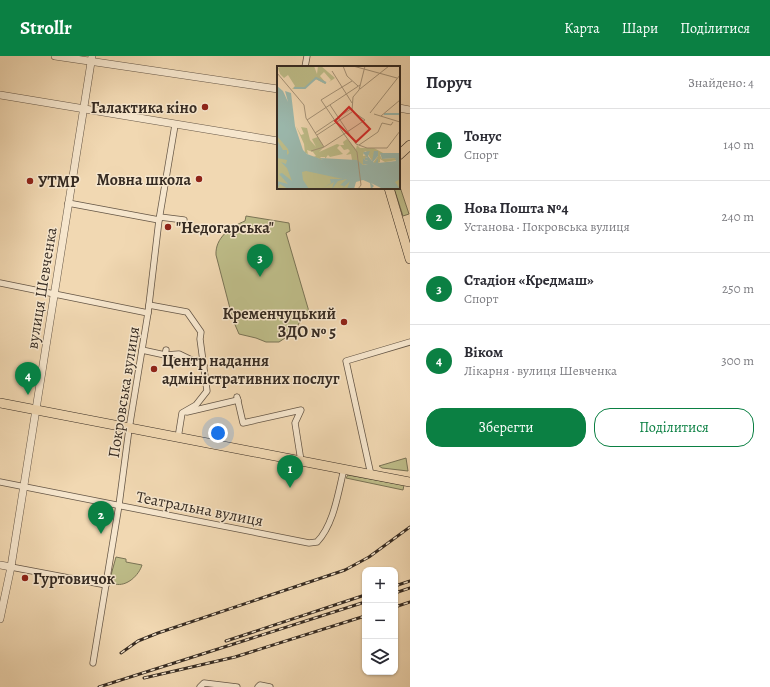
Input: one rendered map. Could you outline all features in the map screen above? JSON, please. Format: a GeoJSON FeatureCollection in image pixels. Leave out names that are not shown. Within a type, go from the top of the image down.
{"type":"FeatureCollection","features":[{"type":"Feature","properties":{"kind":"highway"},"geometry":{"type":"LineString","coordinates":[[400,154],[410,145]]}},
{"type":"Feature","properties":{"kind":"highway"},"geometry":{"type":"LineString","coordinates":[[389,189],[410,259]]}},
{"type":"Feature","properties":{"kind":"highway"},"geometry":{"type":"LineString","coordinates":[[0,403],[410,482]]}},
{"type":"Feature","properties":{"kind":"street"},"geometry":{"type":"LineString","coordinates":[[55,56],[91,59],[277,89]]}},
{"type":"Feature","properties":{"kind":"street"},"geometry":{"type":"LineString","coordinates":[[305,66],[307,56]]}},
{"type":"Feature","properties":{"kind":"street","name":"вулиця Шевченка"},"geometry":{"type":"LineString","coordinates":[[0,620],[11,567],[91,59]]}},
{"type":"Feature","properties":{"kind":"street"},"geometry":{"type":"LineString","coordinates":[[0,96],[277,141]]}},
{"type":"Feature","properties":{"kind":"street"},"geometry":{"type":"LineString","coordinates":[[400,108],[410,110]]}},
{"type":"Feature","properties":{"kind":"street","name":"Покровська вулиця"},"geometry":{"type":"LineString","coordinates":[[93,663],[120,505],[129,428],[148,313],[159,218],[175,125]]}},
{"type":"Feature","properties":{"kind":"street"},"geometry":{"type":"LineString","coordinates":[[68,203],[159,218],[184,220]]}},
{"type":"Feature","properties":{"kind":"street"},"geometry":{"type":"LineString","coordinates":[[0,283],[148,313]]}},
{"type":"Feature","properties":{"kind":"street"},"geometry":{"type":"LineString","coordinates":[[149,305],[187,312],[201,332],[200,339],[207,391],[196,404],[182,413],[178,438]]}},
{"type":"Feature","properties":{"kind":"street"},"geometry":{"type":"LineString","coordinates":[[371,475],[346,360],[410,342]]}},
{"type":"Feature","properties":{"kind":"street"},"geometry":{"type":"LineString","coordinates":[[142,350],[179,354],[204,366]]}},
{"type":"Feature","properties":{"kind":"street"},"geometry":{"type":"LineString","coordinates":[[182,413],[237,399],[243,423],[301,410],[295,423],[300,461]]}},
{"type":"Feature","properties":{"kind":"street","name":"Театральна вулиця"},"geometry":{"type":"LineString","coordinates":[[0,482],[309,543],[317,542],[323,535],[330,518],[344,469]]}},
{"type":"Feature","properties":{"kind":"street"},"geometry":{"type":"LineString","coordinates":[[0,565],[106,585]]}},
{"type":"Feature","properties":{"kind":"street"},"geometry":{"type":"LineString","coordinates":[[200,687],[204,684],[237,687]]}},
{"type":"Feature","properties":{"kind":"street"},"geometry":{"type":"LineString","coordinates":[[258,687],[260,685],[270,687]]}},
{"type":"Feature","properties":{"kind":"shaded area"},"geometry":{"type":"Polygon","coordinates":[[[400,187],[409,214],[403,216],[394,189],[400,189],[400,187]]]}},
{"type":"Feature","properties":{"kind":"shaded area"},"geometry":{"type":"Polygon","coordinates":[[[246,216],[289,223],[290,231],[286,233],[310,315],[302,318],[294,332],[279,342],[266,342],[239,334],[233,320],[216,255],[216,249],[224,234],[234,226],[245,221],[246,216]]]}},
{"type":"Feature","properties":{"kind":"shaded area"},"geometry":{"type":"Polygon","coordinates":[[[406,458],[408,471],[382,468],[379,466],[406,458]]]}},
{"type":"Feature","properties":{"kind":"shaded area"},"geometry":{"type":"Polygon","coordinates":[[[348,475],[404,485],[403,490],[346,478],[348,475]]]}},
{"type":"Feature","properties":{"kind":"shaded area"},"geometry":{"type":"Polygon","coordinates":[[[116,557],[126,559],[126,562],[142,565],[138,573],[124,584],[115,584],[111,575],[116,557]]]}},
{"type":"Feature","properties":{"kind":"railway"},"geometry":{"type":"LineString","coordinates":[[121,653],[138,641],[158,633],[345,570],[369,557],[410,527]]}},
{"type":"Feature","properties":{"kind":"railway"},"geometry":{"type":"LineString","coordinates":[[398,585],[410,581]]}},
{"type":"Feature","properties":{"kind":"railway"},"geometry":{"type":"LineString","coordinates":[[398,592],[410,588]]}},
{"type":"Feature","properties":{"kind":"railway"},"geometry":{"type":"LineString","coordinates":[[226,641],[362,596]]}},
{"type":"Feature","properties":{"kind":"railway"},"geometry":{"type":"LineString","coordinates":[[398,606],[410,602]]}},
{"type":"Feature","properties":{"kind":"railway"},"geometry":{"type":"LineString","coordinates":[[99,687],[362,603]]}},
{"type":"Feature","properties":{"kind":"railway"},"geometry":{"type":"LineString","coordinates":[[144,678],[235,657],[362,617]]}},
{"type":"Feature","properties":{"kind":"place","name":"Галактика кіно"},"geometry":{"type":"Point","coordinates":[205,107]}},
{"type":"Feature","properties":{"kind":"place","name":"Мовна школа"},"geometry":{"type":"Point","coordinates":[199,179]}},
{"type":"Feature","properties":{"kind":"place","name":"УТМР"},"geometry":{"type":"Point","coordinates":[30,181]}},
{"type":"Feature","properties":{"kind":"place","name":"\"Недогарська\""},"geometry":{"type":"Point","coordinates":[168,227]}},
{"type":"Feature","properties":{"kind":"place","name":"Стадіон «Кредмаш»"},"geometry":{"type":"Point","coordinates":[260,277]}},
{"type":"Feature","properties":{"kind":"place","name":"Кременчуцький ЗДО № 5"},"geometry":{"type":"Point","coordinates":[344,322]}},
{"type":"Feature","properties":{"kind":"place","name":"Центр надання адміністративних послуг"},"geometry":{"type":"Point","coordinates":[154,369]}},
{"type":"Feature","properties":{"kind":"place","name":"Віком"},"geometry":{"type":"Point","coordinates":[28,395]}},
{"type":"Feature","properties":{"kind":"place","name":"Тонус"},"geometry":{"type":"Point","coordinates":[290,488]}},
{"type":"Feature","properties":{"kind":"place","name":"Нова Пошта №4"},"geometry":{"type":"Point","coordinates":[101,534]}},
{"type":"Feature","properties":{"kind":"place","name":"Гуртовичок"},"geometry":{"type":"Point","coordinates":[25,578]}}]}
